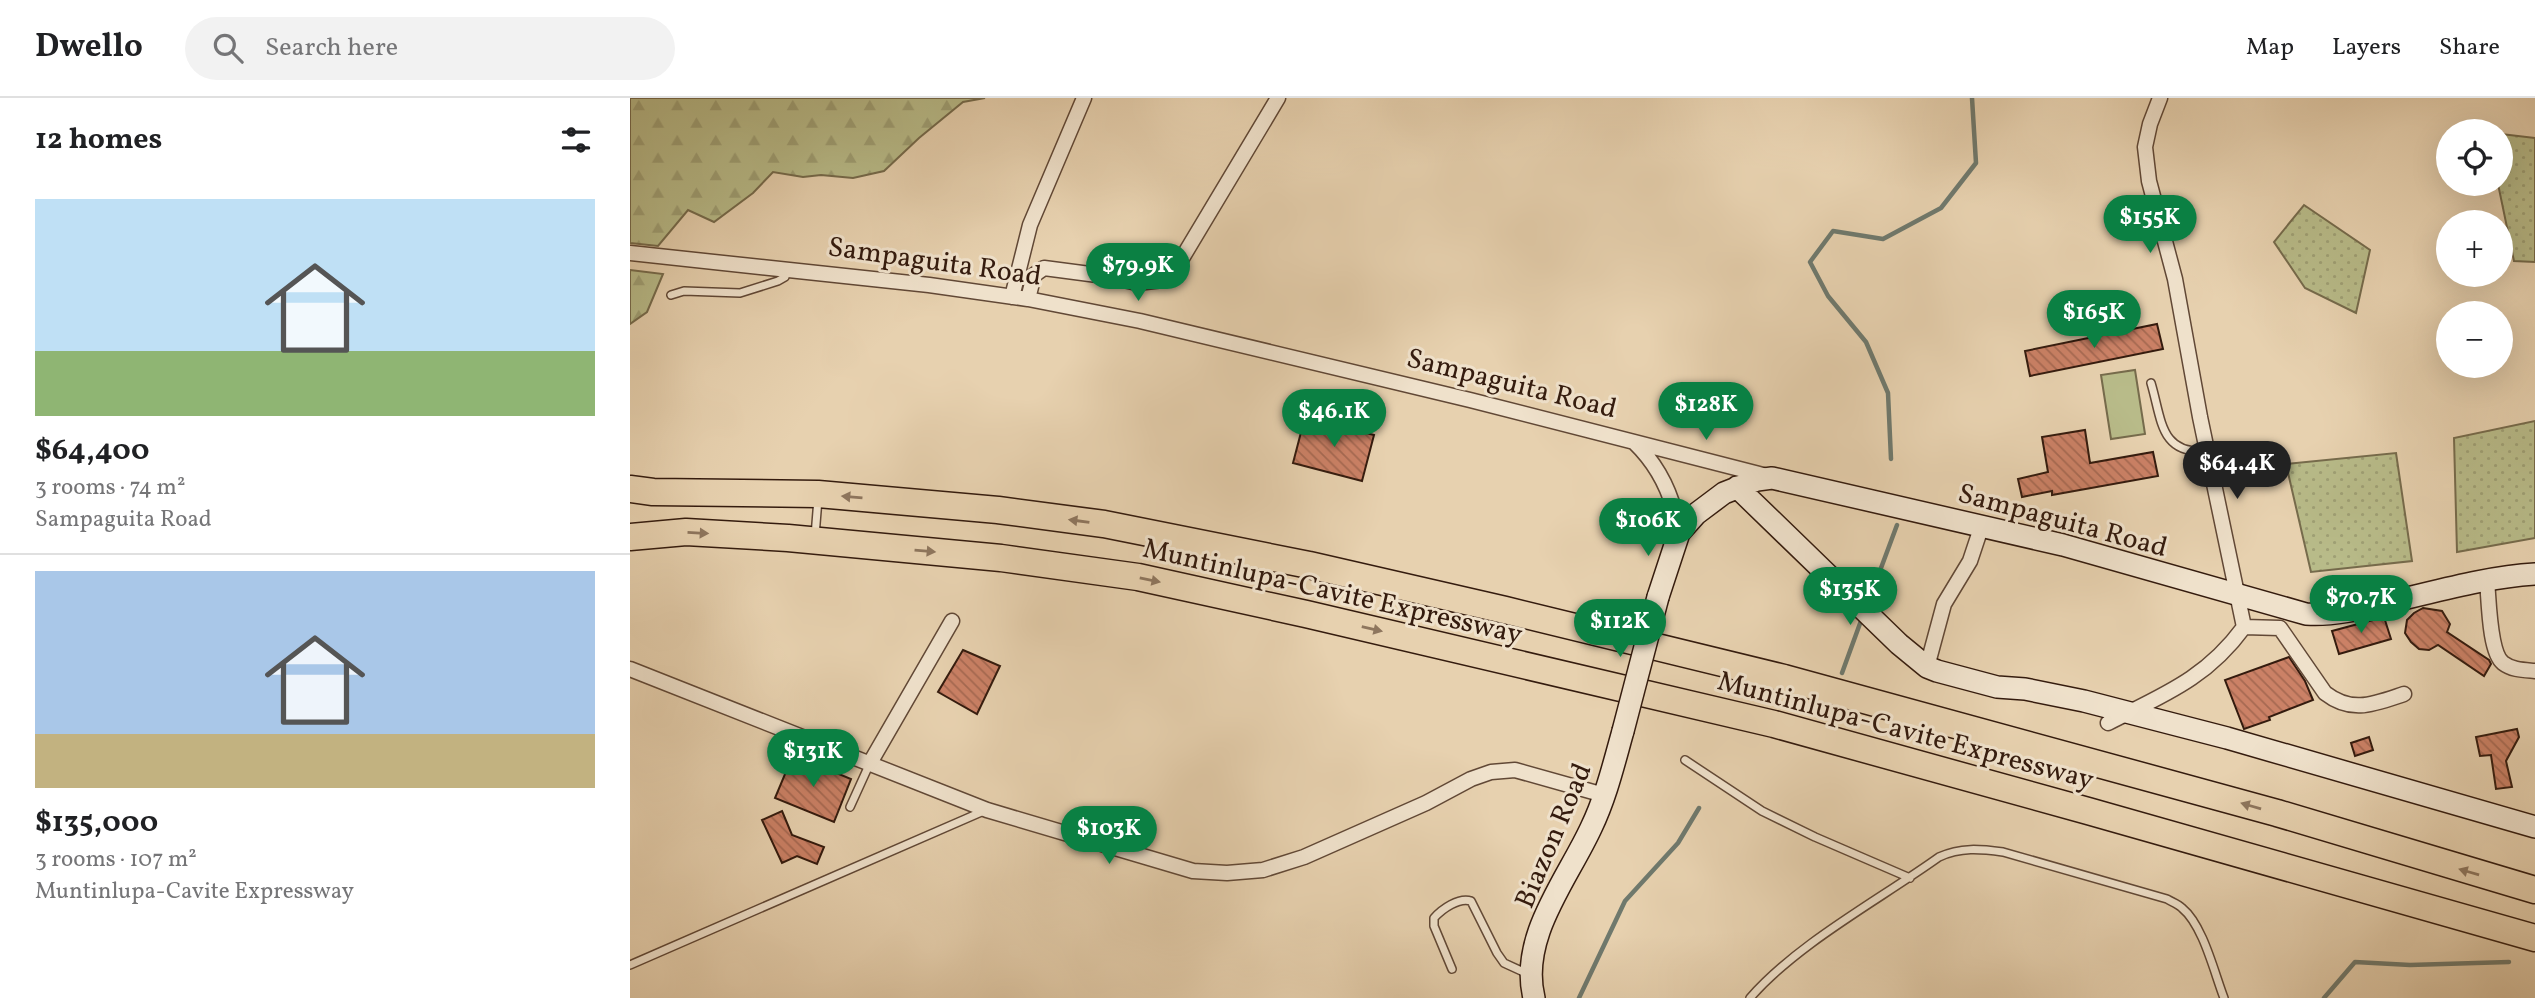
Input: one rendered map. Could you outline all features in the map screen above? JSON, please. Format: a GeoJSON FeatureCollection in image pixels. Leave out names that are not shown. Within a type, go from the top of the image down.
{"type":"FeatureCollection","features":[{"type":"Feature","properties":{"kind":"highway","name":"Muntinlupa-Cavite Expressway"},"geometry":{"type":"LineString","coordinates":[[630,489],[653,492],[818,494],[998,510],[1104,524],[1309,565],[1784,678],[2277,813],[2535,890]]}},
{"type":"Feature","properties":{"kind":"highway","name":"Muntinlupa-Cavite Expressway"},"geometry":{"type":"LineString","coordinates":[[630,537],[686,532],[815,541],[1001,558],[1138,577],[1774,724],[2102,814],[2535,938]]}},
{"type":"Feature","properties":{"kind":"street"},"geometry":{"type":"LineString","coordinates":[[1012,297],[1030,225],[1084,98]]}},
{"type":"Feature","properties":{"kind":"street"},"geometry":{"type":"LineString","coordinates":[[1028,299],[1034,275],[1044,268],[1138,283],[1163,280],[1172,275],[1278,98]]}},
{"type":"Feature","properties":{"kind":"street"},"geometry":{"type":"LineString","coordinates":[[2108,723],[2192,680],[2227,651],[2244,627],[2175,279],[2149,181],[2145,147],[2160,98]]}},
{"type":"Feature","properties":{"kind":"street","name":"Sampaguita Road"},"geometry":{"type":"LineString","coordinates":[[630,253],[929,285],[1028,299],[1218,340],[1631,440],[1772,478],[1982,525],[2318,615],[2535,574]]}},
{"type":"Feature","properties":{"kind":"street"},"geometry":{"type":"LineString","coordinates":[[1631,440],[1654,464],[1662,479],[1676,510],[1679,533]]}},
{"type":"Feature","properties":{"kind":"street","name":"Biazon Road"},"geometry":{"type":"LineString","coordinates":[[1534,998],[1532,976],[1536,941],[1558,890],[1591,828],[1604,795],[1658,597],[1679,533],[1712,501],[1737,487],[1772,478]]}},
{"type":"Feature","properties":{"kind":"street"},"geometry":{"type":"LineString","coordinates":[[1737,487],[1899,644],[1927,667],[1997,687],[2035,691],[2227,738],[2535,827]]}},
{"type":"Feature","properties":{"kind":"street"},"geometry":{"type":"LineString","coordinates":[[1927,667],[1944,604],[1970,561],[1982,525]]}},
{"type":"Feature","properties":{"kind":"street"},"geometry":{"type":"LineString","coordinates":[[2487,581],[2494,649],[2500,662],[2514,670],[2535,671]]}},
{"type":"Feature","properties":{"kind":"street"},"geometry":{"type":"LineString","coordinates":[[2280,628],[2291,609]]}},
{"type":"Feature","properties":{"kind":"street"},"geometry":{"type":"LineString","coordinates":[[870,763],[952,621]]}},
{"type":"Feature","properties":{"kind":"street"},"geometry":{"type":"LineString","coordinates":[[2244,627],[2280,628]]}},
{"type":"Feature","properties":{"kind":"street"},"geometry":{"type":"LineString","coordinates":[[2280,628],[2325,693],[2333,700],[2343,705],[2360,706],[2404,694]]}},
{"type":"Feature","properties":{"kind":"street"},"geometry":{"type":"LineString","coordinates":[[630,669],[987,810],[1193,871],[1227,873],[1263,870],[1304,857],[1491,772],[1515,770],[1604,795]]}},
{"type":"Feature","properties":{"kind":"lane"},"geometry":{"type":"LineString","coordinates":[[671,295],[684,291],[740,293],[778,281],[785,277],[788,269]]}},
{"type":"Feature","properties":{"kind":"lane"},"geometry":{"type":"LineString","coordinates":[[2151,383],[2170,442],[2182,450],[2207,451]]}},
{"type":"Feature","properties":{"kind":"lane"},"geometry":{"type":"LineString","coordinates":[[815,541],[818,494]]}},
{"type":"Feature","properties":{"kind":"lane"},"geometry":{"type":"LineString","coordinates":[[1685,760],[1787,824],[1910,878]]}},
{"type":"Feature","properties":{"kind":"lane"},"geometry":{"type":"LineString","coordinates":[[850,807],[870,763]]}},
{"type":"Feature","properties":{"kind":"lane"},"geometry":{"type":"LineString","coordinates":[[630,965],[987,810]]}},
{"type":"Feature","properties":{"kind":"lane"},"geometry":{"type":"LineString","coordinates":[[1750,998],[1766,980],[1799,954],[1910,878],[1954,850],[1979,848],[2003,852],[2167,899],[2182,908],[2202,938],[2224,998]]}},
{"type":"Feature","properties":{"kind":"lane"},"geometry":{"type":"LineString","coordinates":[[1452,969],[1434,926],[1434,918],[1461,900],[1467,899],[1471,901],[1504,963],[1532,976]]}},
{"type":"Feature","properties":{"kind":"green space"},"geometry":{"type":"Polygon","coordinates":[[[630,98],[985,98],[963,102],[884,171],[853,178],[821,175],[803,177],[773,172],[753,193],[714,222],[688,210],[658,246],[630,243],[630,98]]]}},
{"type":"Feature","properties":{"kind":"green space"},"geometry":{"type":"Polygon","coordinates":[[[2513,135],[2535,138],[2535,262],[2514,261],[2513,210],[2503,210],[2500,196],[2513,196],[2513,135]]]}},
{"type":"Feature","properties":{"kind":"green space"},"geometry":{"type":"Polygon","coordinates":[[[2304,205],[2370,250],[2356,313],[2305,288],[2274,242],[2304,205]]]}},
{"type":"Feature","properties":{"kind":"green space"},"geometry":{"type":"Polygon","coordinates":[[[630,270],[663,274],[647,312],[630,324],[630,270]]]}},
{"type":"Feature","properties":{"kind":"green space"},"geometry":{"type":"Polygon","coordinates":[[[2135,370],[2145,434],[2111,439],[2101,375],[2135,370]]]}},
{"type":"Feature","properties":{"kind":"green space"},"geometry":{"type":"Polygon","coordinates":[[[2535,421],[2535,538],[2457,552],[2454,438],[2535,421]]]}},
{"type":"Feature","properties":{"kind":"green space"},"geometry":{"type":"Polygon","coordinates":[[[2396,453],[2412,561],[2311,572],[2286,464],[2396,453]]]}},
{"type":"Feature","properties":{"kind":"building"},"geometry":{"type":"Polygon","coordinates":[[[2157,324],[2163,349],[2030,376],[2025,351],[2157,324]]]}},
{"type":"Feature","properties":{"kind":"building"},"geometry":{"type":"Polygon","coordinates":[[[1305,417],[1374,435],[1362,481],[1293,463],[1305,417]]]}},
{"type":"Feature","properties":{"kind":"building"},"geometry":{"type":"Polygon","coordinates":[[[2085,430],[2090,463],[2153,452],[2158,476],[2052,495],[2052,491],[2022,497],[2018,479],[2048,472],[2042,437],[2085,430]]]}},
{"type":"Feature","properties":{"kind":"building"},"geometry":{"type":"Polygon","coordinates":[[[2423,608],[2442,611],[2450,624],[2447,632],[2489,660],[2491,664],[2484,676],[2438,645],[2429,650],[2419,649],[2411,642],[2405,633],[2407,620],[2423,608]]]}},
{"type":"Feature","properties":{"kind":"building"},"geometry":{"type":"Polygon","coordinates":[[[2384,617],[2391,639],[2339,654],[2332,631],[2384,617]]]}},
{"type":"Feature","properties":{"kind":"building"},"geometry":{"type":"Polygon","coordinates":[[[963,650],[1000,666],[977,714],[938,692],[963,650]]]}},
{"type":"Feature","properties":{"kind":"building"},"geometry":{"type":"Polygon","coordinates":[[[2289,657],[2305,681],[2313,700],[2244,729],[2225,680],[2289,657]]]}},
{"type":"Feature","properties":{"kind":"building"},"geometry":{"type":"Polygon","coordinates":[[[2517,729],[2519,737],[2506,761],[2512,787],[2496,789],[2491,755],[2480,756],[2476,737],[2517,729]]]}},
{"type":"Feature","properties":{"kind":"building"},"geometry":{"type":"Polygon","coordinates":[[[2369,737],[2373,750],[2355,756],[2351,743],[2369,737]]]}},
{"type":"Feature","properties":{"kind":"building"},"geometry":{"type":"Polygon","coordinates":[[[793,755],[851,779],[834,822],[775,798],[793,755]]]}},
{"type":"Feature","properties":{"kind":"building"},"geometry":{"type":"Polygon","coordinates":[[[782,811],[792,835],[824,847],[817,864],[797,856],[782,863],[762,820],[782,811]]]}},
{"type":"Feature","properties":{"kind":"waterway"},"geometry":{"type":"LineString","coordinates":[[1891,459],[1888,393],[1866,342],[1828,296],[1810,262],[1833,231],[1883,239],[1941,208],[1976,163],[1972,98]]}},
{"type":"Feature","properties":{"kind":"waterway"},"geometry":{"type":"LineString","coordinates":[[1868,603],[1897,525]]}},
{"type":"Feature","properties":{"kind":"waterway"},"geometry":{"type":"LineString","coordinates":[[1842,673],[1862,618]]}},
{"type":"Feature","properties":{"kind":"waterway"},"geometry":{"type":"LineString","coordinates":[[1579,998],[1625,901],[1678,843],[1699,808]]}},
{"type":"Feature","properties":{"kind":"waterway"},"geometry":{"type":"LineString","coordinates":[[2324,998],[2355,962],[2410,965],[2509,962]]}}]}
